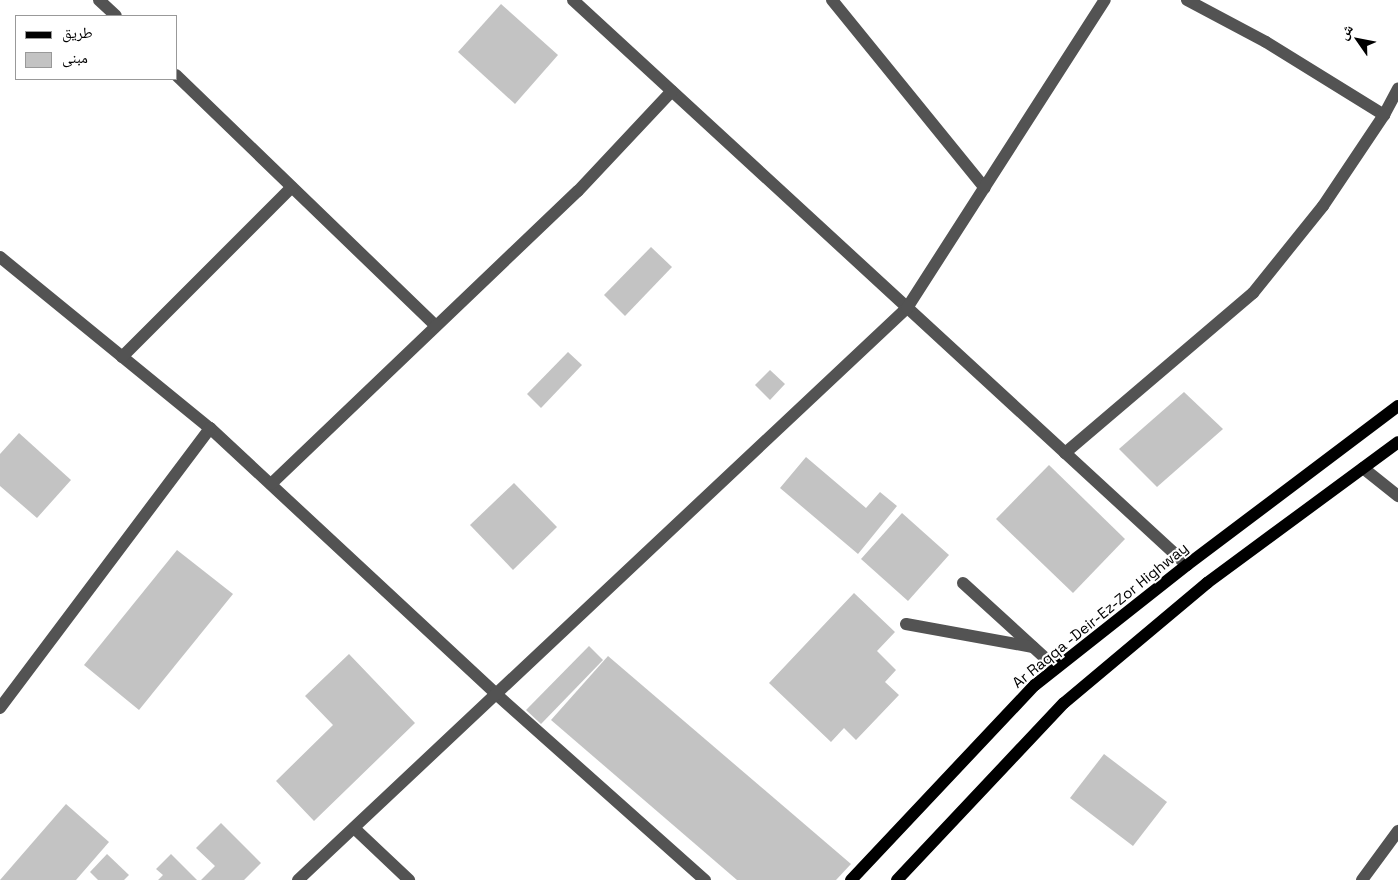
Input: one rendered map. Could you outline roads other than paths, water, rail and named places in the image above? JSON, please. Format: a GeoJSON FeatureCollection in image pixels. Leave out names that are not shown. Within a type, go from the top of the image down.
{"type":"FeatureCollection","features":[{"type":"Feature","properties":{"kind":"main road","name":"Ar Raqqa -Deir-Ez-Zor Highway"},"geometry":{"type":"LineString","coordinates":[[851,880],[1035,685],[1187,565],[1398,406]]}},
{"type":"Feature","properties":{"kind":"main road"},"geometry":{"type":"LineString","coordinates":[[897,880],[1064,703],[1207,583],[1398,442]]}},
{"type":"Feature","properties":{"kind":"street"},"geometry":{"type":"LineString","coordinates":[[99,0],[115,15]]}},
{"type":"Feature","properties":{"kind":"street"},"geometry":{"type":"LineString","coordinates":[[573,0],[1187,565]]}},
{"type":"Feature","properties":{"kind":"street"},"geometry":{"type":"LineString","coordinates":[[832,0],[985,188]]}},
{"type":"Feature","properties":{"kind":"street"},"geometry":{"type":"LineString","coordinates":[[298,880],[907,308],[1105,0]]}},
{"type":"Feature","properties":{"kind":"street"},"geometry":{"type":"LineString","coordinates":[[1187,0],[1266,42],[1384,115]]}},
{"type":"Feature","properties":{"kind":"street"},"geometry":{"type":"LineString","coordinates":[[178,77],[436,326]]}},
{"type":"Feature","properties":{"kind":"street"},"geometry":{"type":"LineString","coordinates":[[1065,453],[1253,293],[1323,206],[1384,115],[1398,89]]}},
{"type":"Feature","properties":{"kind":"street"},"geometry":{"type":"LineString","coordinates":[[271,484],[578,190],[672,91]]}},
{"type":"Feature","properties":{"kind":"street"},"geometry":{"type":"LineString","coordinates":[[122,357],[292,187]]}},
{"type":"Feature","properties":{"kind":"street"},"geometry":{"type":"LineString","coordinates":[[0,257],[210,428],[496,694],[705,880]]}},
{"type":"Feature","properties":{"kind":"street"},"geometry":{"type":"LineString","coordinates":[[0,708],[210,428]]}},
{"type":"Feature","properties":{"kind":"street"},"geometry":{"type":"LineString","coordinates":[[1363,468],[1398,496]]}},
{"type":"Feature","properties":{"kind":"street"},"geometry":{"type":"LineString","coordinates":[[964,584],[1056,668]]}},
{"type":"Feature","properties":{"kind":"street"},"geometry":{"type":"LineString","coordinates":[[906,624],[1033,647]]}},
{"type":"Feature","properties":{"kind":"street"},"geometry":{"type":"LineString","coordinates":[[354,828],[409,880]]}},
{"type":"Feature","properties":{"kind":"street"},"geometry":{"type":"LineString","coordinates":[[1362,880],[1398,831]]}}]}
